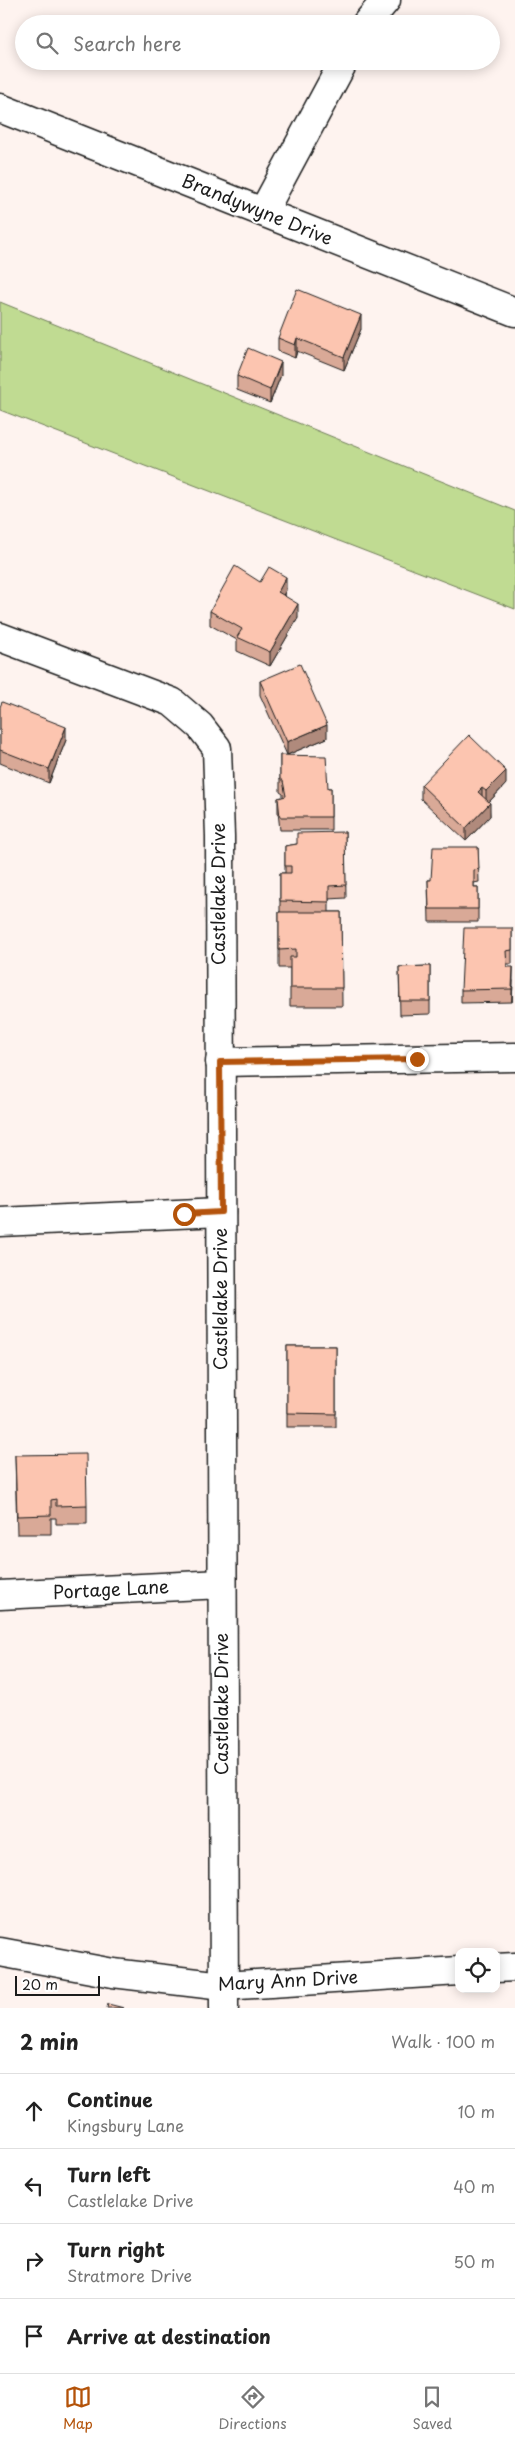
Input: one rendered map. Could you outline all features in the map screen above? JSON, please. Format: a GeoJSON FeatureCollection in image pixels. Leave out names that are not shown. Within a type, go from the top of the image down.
{"type":"FeatureCollection","features":[{"type":"Feature","properties":{"kind":"street"},"geometry":{"type":"LineString","coordinates":[[374,15],[386,0]]}},
{"type":"Feature","properties":{"kind":"street"},"geometry":{"type":"LineString","coordinates":[[263,212],[339,70]]}},
{"type":"Feature","properties":{"kind":"street","name":"Brandywyne Drive"},"geometry":{"type":"LineString","coordinates":[[0,108],[515,312]]}},
{"type":"Feature","properties":{"kind":"street","name":"Castlelake Drive"},"geometry":{"type":"LineString","coordinates":[[0,637],[172,702],[200,726],[217,748],[220,836],[224,1997]]}},
{"type":"Feature","properties":{"kind":"street"},"geometry":{"type":"LineString","coordinates":[[220,1062],[515,1057]]}},
{"type":"Feature","properties":{"kind":"street"},"geometry":{"type":"LineString","coordinates":[[0,1222],[221,1212]]}},
{"type":"Feature","properties":{"kind":"street","name":"Portage Lane"},"geometry":{"type":"LineString","coordinates":[[0,1595],[222,1584]]}},
{"type":"Feature","properties":{"kind":"street","name":"Mary Ann Drive"},"geometry":{"type":"LineString","coordinates":[[0,1952],[113,1973],[224,1997],[455,1971]]}},
{"type":"Feature","properties":{"kind":"street"},"geometry":{"type":"LineString","coordinates":[[500,1968],[515,1967]]}},
{"type":"Feature","properties":{"kind":"green space"},"geometry":{"type":"Polygon","coordinates":[[[0,302],[515,511],[515,609],[0,410],[0,302]]]}},
{"type":"Feature","properties":{"kind":"building"},"geometry":{"type":"Polygon","coordinates":[[[297,289],[361,315],[344,357],[297,338],[295,345],[278,338],[297,289]]]}},
{"type":"Feature","properties":{"kind":"building"},"geometry":{"type":"Polygon","coordinates":[[[248,348],[281,362],[270,390],[237,376],[248,348]]]}},
{"type":"Feature","properties":{"kind":"building"},"geometry":{"type":"Polygon","coordinates":[[[235,566],[260,582],[269,567],[286,577],[278,592],[298,604],[270,652],[237,637],[242,629],[210,611],[235,566]]]}},
{"type":"Feature","properties":{"kind":"building"},"geometry":{"type":"Polygon","coordinates":[[[300,664],[327,725],[287,742],[260,681],[300,664]]]}},
{"type":"Feature","properties":{"kind":"building"},"geometry":{"type":"Polygon","coordinates":[[[2,702],[66,727],[49,769],[0,750],[0,707],[2,702]]]}},
{"type":"Feature","properties":{"kind":"building"},"geometry":{"type":"Polygon","coordinates":[[[469,735],[506,771],[486,791],[482,788],[478,792],[490,803],[466,828],[421,785],[469,735]]]}},
{"type":"Feature","properties":{"kind":"building"},"geometry":{"type":"Polygon","coordinates":[[[280,755],[326,756],[328,788],[331,788],[331,817],[280,817],[278,798],[286,796],[283,781],[280,779],[280,755]]]}},
{"type":"Feature","properties":{"kind":"building"},"geometry":{"type":"Polygon","coordinates":[[[345,832],[346,885],[329,886],[329,902],[280,901],[280,873],[291,873],[291,866],[285,866],[285,846],[297,844],[297,833],[345,832]]]}},
{"type":"Feature","properties":{"kind":"building"},"geometry":{"type":"Polygon","coordinates":[[[433,847],[478,847],[479,869],[474,870],[474,887],[478,887],[478,909],[429,909],[428,880],[431,880],[433,847]]]}},
{"type":"Feature","properties":{"kind":"building"},"geometry":{"type":"Polygon","coordinates":[[[279,912],[341,912],[342,988],[290,988],[290,957],[296,957],[296,949],[279,950],[279,912]]]}},
{"type":"Feature","properties":{"kind":"building"},"geometry":{"type":"Polygon","coordinates":[[[464,928],[512,928],[512,950],[506,951],[507,967],[513,967],[512,989],[461,990],[464,928]]]}},
{"type":"Feature","properties":{"kind":"building"},"geometry":{"type":"Polygon","coordinates":[[[430,966],[430,1001],[400,1001],[399,967],[430,966]]]}},
{"type":"Feature","properties":{"kind":"building"},"geometry":{"type":"Polygon","coordinates":[[[287,1346],[336,1346],[336,1414],[287,1413],[287,1346]]]}},
{"type":"Feature","properties":{"kind":"building"},"geometry":{"type":"Polygon","coordinates":[[[86,1454],[87,1505],[56,1506],[56,1499],[51,1500],[51,1515],[17,1516],[15,1455],[86,1454]]]}},
{"type":"Feature","properties":{"kind":"building"},"geometry":{"type":"Polygon","coordinates":[[[108,2004],[124,2008],[107,2008],[108,2004]]]}},
{"type":"Feature","properties":{"kind":"route"},"geometry":{"type":"LineString","coordinates":[[184,1214],[221,1212],[220,1062],[417,1059]]}}]}
